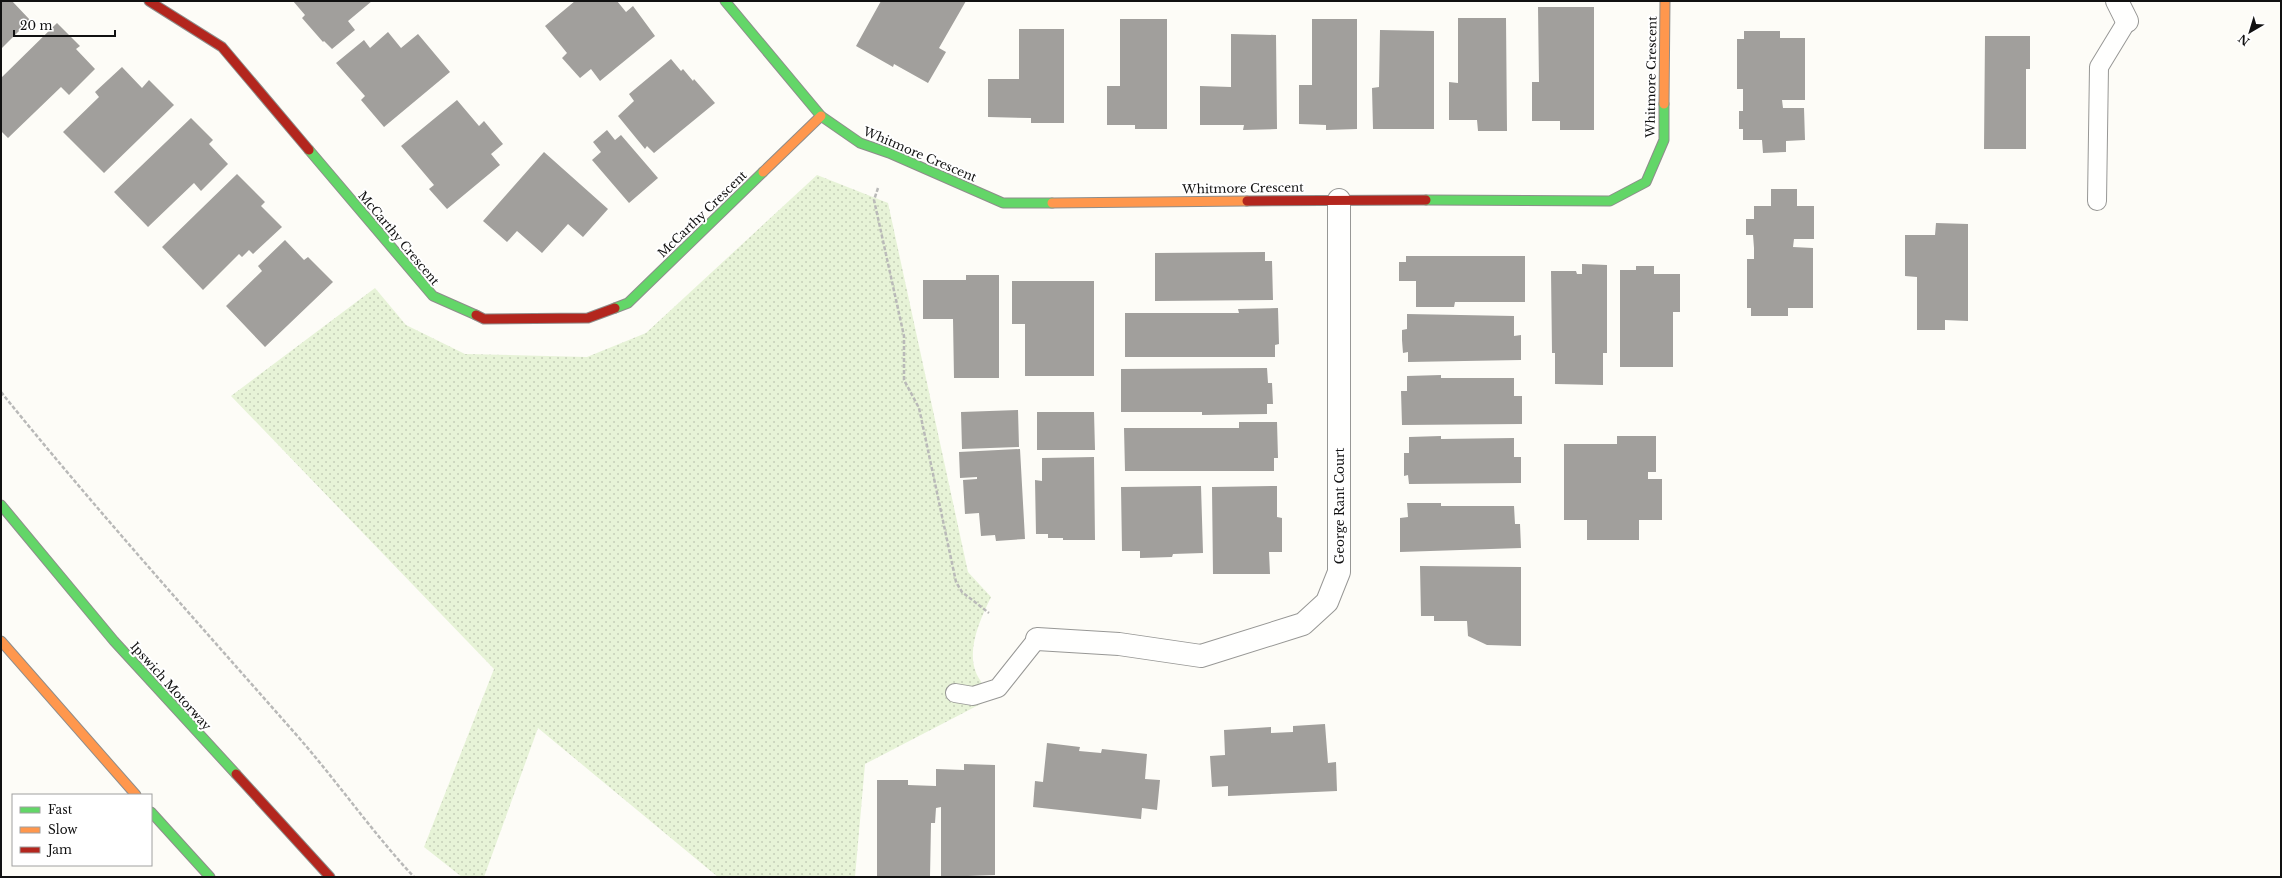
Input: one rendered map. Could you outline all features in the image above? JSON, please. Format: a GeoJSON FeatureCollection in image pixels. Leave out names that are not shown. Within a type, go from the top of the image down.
{"type":"FeatureCollection","features":[{"type":"Feature","properties":{"kind":"main road","name":"McCarthy Crescent"},"geometry":{"type":"LineString","coordinates":[[149,1],[222,47],[433,296],[484,319],[588,318],[628,303],[821,116]]}},
{"type":"Feature","properties":{"kind":"main road","name":"Whitmore Crescent"},"geometry":{"type":"LineString","coordinates":[[725,1],[821,116],[860,143],[889,153],[1003,203],[1339,200],[1610,201],[1646,182],[1664,140],[1665,1]]}},
{"type":"Feature","properties":{"kind":"main road","name":"Ipswich Motorway"},"geometry":{"type":"LineString","coordinates":[[1,505],[114,641],[330,877]]}},
{"type":"Feature","properties":{"kind":"main road"},"geometry":{"type":"LineString","coordinates":[[1,640],[135,794]]}},
{"type":"Feature","properties":{"kind":"main road"},"geometry":{"type":"LineString","coordinates":[[152,813],[210,877]]}},
{"type":"Feature","properties":{"kind":"street"},"geometry":{"type":"LineString","coordinates":[[2117,1],[2127,21]]}},
{"type":"Feature","properties":{"kind":"street","name":"George Rant Court"},"geometry":{"type":"LineString","coordinates":[[1037,639],[1120,644],[1201,656],[1303,624],[1326,602],[1339,572],[1339,200]]}},
{"type":"Feature","properties":{"kind":"lane"},"geometry":{"type":"LineString","coordinates":[[2096,201],[2099,68],[2127,21]]}},
{"type":"Feature","properties":{"kind":"lane"},"geometry":{"type":"LineString","coordinates":[[955,693],[973,696],[998,688],[1037,639]]}},
{"type":"Feature","properties":{"kind":"path"},"geometry":{"type":"LineString","coordinates":[[878,188],[874,200],[904,336],[904,380],[919,408],[956,582],[962,592],[989,614]]}},
{"type":"Feature","properties":{"kind":"path"},"geometry":{"type":"LineString","coordinates":[[1,392],[171,593],[302,741],[393,855],[414,877]]}},
{"type":"Feature","properties":{"kind":"green space"},"geometry":{"type":"Polygon","coordinates":[[[817,175],[888,203],[968,572],[991,597],[978,627],[973,649],[973,660],[975,670],[980,680],[994,697],[865,764],[855,877],[718,877],[538,728],[484,877],[462,877],[424,847],[494,669],[231,396],[375,288],[406,325],[465,354],[587,357],[646,333],[817,175]]]}},
{"type":"Feature","properties":{"kind":"building"},"geometry":{"type":"Polygon","coordinates":[[[1,1],[12,1],[30,20],[1,49],[1,1]]]}},
{"type":"Feature","properties":{"kind":"building"},"geometry":{"type":"Polygon","coordinates":[[[293,1],[372,1],[348,21],[355,30],[332,49],[324,41],[323,42],[302,18],[305,15],[293,1]]]}},
{"type":"Feature","properties":{"kind":"building"},"geometry":{"type":"Polygon","coordinates":[[[575,1],[617,1],[626,12],[633,6],[655,36],[600,81],[591,69],[580,78],[562,58],[567,53],[545,26],[575,1]]]}},
{"type":"Feature","properties":{"kind":"building"},"geometry":{"type":"Polygon","coordinates":[[[881,1],[966,1],[939,48],[946,52],[928,83],[894,64],[893,67],[856,46],[881,1]]]}},
{"type":"Feature","properties":{"kind":"building"},"geometry":{"type":"Polygon","coordinates":[[[1538,7],[1594,7],[1594,130],[1560,130],[1560,121],[1532,121],[1532,82],[1539,82],[1538,7]]]}},
{"type":"Feature","properties":{"kind":"building"},"geometry":{"type":"Polygon","coordinates":[[[1458,18],[1506,18],[1507,131],[1478,131],[1477,120],[1449,120],[1449,82],[1458,83],[1458,18]]]}},
{"type":"Feature","properties":{"kind":"building"},"geometry":{"type":"Polygon","coordinates":[[[1120,19],[1167,19],[1167,129],[1135,129],[1135,125],[1107,125],[1107,86],[1120,86],[1120,19]]]}},
{"type":"Feature","properties":{"kind":"building"},"geometry":{"type":"Polygon","coordinates":[[[1312,19],[1357,19],[1357,129],[1326,130],[1326,125],[1299,124],[1299,85],[1312,85],[1312,19]]]}},
{"type":"Feature","properties":{"kind":"building"},"geometry":{"type":"Polygon","coordinates":[[[57,23],[80,46],[76,49],[95,69],[69,95],[61,87],[8,138],[1,131],[1,78],[57,23]]]}},
{"type":"Feature","properties":{"kind":"building"},"geometry":{"type":"Polygon","coordinates":[[[1019,29],[1064,29],[1064,123],[1031,123],[1031,118],[988,117],[988,79],[1019,79],[1019,29]]]}},
{"type":"Feature","properties":{"kind":"building"},"geometry":{"type":"Polygon","coordinates":[[[1380,30],[1434,31],[1434,129],[1373,129],[1372,88],[1379,87],[1380,30]]]}},
{"type":"Feature","properties":{"kind":"building"},"geometry":{"type":"Polygon","coordinates":[[[1744,31],[1780,31],[1780,38],[1805,38],[1805,100],[1782,100],[1783,108],[1804,108],[1805,140],[1786,141],[1786,152],[1763,153],[1762,140],[1743,140],[1743,129],[1739,129],[1739,111],[1743,111],[1743,89],[1737,89],[1737,39],[1744,39],[1744,31]]]}},
{"type":"Feature","properties":{"kind":"building"},"geometry":{"type":"Polygon","coordinates":[[[388,32],[401,48],[418,34],[450,72],[384,127],[361,100],[365,96],[336,63],[364,40],[370,48],[388,32]]]}},
{"type":"Feature","properties":{"kind":"building"},"geometry":{"type":"Polygon","coordinates":[[[1231,34],[1276,35],[1277,129],[1243,130],[1244,125],[1200,125],[1200,86],[1231,87],[1231,34]]]}},
{"type":"Feature","properties":{"kind":"building"},"geometry":{"type":"Polygon","coordinates":[[[1985,36],[2030,36],[2030,69],[2026,69],[2026,149],[1984,149],[1985,36]]]}},
{"type":"Feature","properties":{"kind":"building"},"geometry":{"type":"Polygon","coordinates":[[[671,59],[681,71],[683,69],[693,81],[694,79],[715,103],[654,153],[647,146],[645,149],[618,116],[634,101],[629,94],[671,59]]]}},
{"type":"Feature","properties":{"kind":"building"},"geometry":{"type":"Polygon","coordinates":[[[122,67],[142,88],[149,80],[174,105],[104,173],[63,132],[99,97],[95,92],[122,67]]]}},
{"type":"Feature","properties":{"kind":"building"},"geometry":{"type":"Polygon","coordinates":[[[457,100],[479,126],[484,121],[503,144],[491,154],[500,165],[447,209],[429,189],[434,185],[401,146],[457,100]]]}},
{"type":"Feature","properties":{"kind":"building"},"geometry":{"type":"Polygon","coordinates":[[[191,118],[213,140],[209,144],[228,164],[201,191],[194,183],[148,227],[114,192],[191,118]]]}},
{"type":"Feature","properties":{"kind":"building"},"geometry":{"type":"Polygon","coordinates":[[[607,130],[615,140],[621,135],[658,178],[629,203],[592,160],[601,152],[593,142],[607,130]]]}},
{"type":"Feature","properties":{"kind":"building"},"geometry":{"type":"Polygon","coordinates":[[[544,152],[608,209],[583,237],[568,224],[542,253],[517,231],[507,242],[483,221],[544,152]]]}},
{"type":"Feature","properties":{"kind":"building"},"geometry":{"type":"Polygon","coordinates":[[[237,174],[265,202],[261,206],[282,227],[253,254],[249,250],[242,257],[239,254],[203,290],[162,247],[237,174]]]}},
{"type":"Feature","properties":{"kind":"building"},"geometry":{"type":"Polygon","coordinates":[[[1771,189],[1797,189],[1797,206],[1814,206],[1814,239],[1794,239],[1793,247],[1813,248],[1813,308],[1788,308],[1788,316],[1751,316],[1751,308],[1747,308],[1747,259],[1754,259],[1754,248],[1753,235],[1746,235],[1746,219],[1754,219],[1754,206],[1771,206],[1771,189]]]}},
{"type":"Feature","properties":{"kind":"building"},"geometry":{"type":"Polygon","coordinates":[[[1936,223],[1968,224],[1968,321],[1945,320],[1945,330],[1917,330],[1917,277],[1905,276],[1905,235],[1935,235],[1936,223]]]}},
{"type":"Feature","properties":{"kind":"building"},"geometry":{"type":"Polygon","coordinates":[[[285,240],[304,260],[308,257],[333,282],[265,347],[226,306],[262,271],[258,266],[285,240]]]}},
{"type":"Feature","properties":{"kind":"building"},"geometry":{"type":"Polygon","coordinates":[[[1265,252],[1265,261],[1272,261],[1273,300],[1155,301],[1155,253],[1265,252]]]}},
{"type":"Feature","properties":{"kind":"building"},"geometry":{"type":"Polygon","coordinates":[[[1406,256],[1525,256],[1525,302],[1455,302],[1454,307],[1416,307],[1416,281],[1399,281],[1399,262],[1406,262],[1406,256]]]}},
{"type":"Feature","properties":{"kind":"building"},"geometry":{"type":"Polygon","coordinates":[[[1582,264],[1607,265],[1607,353],[1603,353],[1603,385],[1555,384],[1555,353],[1552,353],[1551,271],[1576,271],[1577,274],[1582,274],[1582,264]]]}},
{"type":"Feature","properties":{"kind":"building"},"geometry":{"type":"Polygon","coordinates":[[[1636,266],[1654,266],[1654,274],[1680,274],[1680,312],[1673,312],[1673,367],[1620,367],[1620,270],[1636,270],[1636,266]]]}},
{"type":"Feature","properties":{"kind":"building"},"geometry":{"type":"Polygon","coordinates":[[[966,275],[999,275],[999,378],[954,378],[953,319],[923,319],[923,280],[966,280],[966,275]]]}},
{"type":"Feature","properties":{"kind":"building"},"geometry":{"type":"Polygon","coordinates":[[[1012,281],[1094,281],[1094,376],[1025,376],[1025,324],[1012,324],[1012,281]]]}},
{"type":"Feature","properties":{"kind":"building"},"geometry":{"type":"Polygon","coordinates":[[[1278,308],[1279,344],[1275,345],[1275,357],[1125,357],[1125,313],[1239,313],[1238,309],[1278,308]]]}},
{"type":"Feature","properties":{"kind":"building"},"geometry":{"type":"Polygon","coordinates":[[[1407,314],[1514,316],[1514,336],[1521,335],[1521,360],[1408,362],[1408,352],[1403,353],[1402,340],[1402,330],[1407,329],[1407,314]]]}},
{"type":"Feature","properties":{"kind":"building"},"geometry":{"type":"Polygon","coordinates":[[[1267,368],[1268,383],[1272,383],[1273,404],[1267,404],[1267,414],[1202,415],[1202,412],[1121,412],[1121,369],[1267,368]]]}},
{"type":"Feature","properties":{"kind":"building"},"geometry":{"type":"Polygon","coordinates":[[[1441,375],[1441,378],[1514,378],[1514,396],[1522,396],[1522,424],[1402,425],[1401,391],[1407,391],[1407,376],[1441,375]]]}},
{"type":"Feature","properties":{"kind":"building"},"geometry":{"type":"Polygon","coordinates":[[[1018,410],[1019,447],[962,449],[961,412],[1018,410]]]}},
{"type":"Feature","properties":{"kind":"building"},"geometry":{"type":"Polygon","coordinates":[[[1037,412],[1094,412],[1095,450],[1037,450],[1037,412]]]}},
{"type":"Feature","properties":{"kind":"building"},"geometry":{"type":"Polygon","coordinates":[[[1239,422],[1277,422],[1278,458],[1274,458],[1274,471],[1125,471],[1124,428],[1239,428],[1239,422]]]}},
{"type":"Feature","properties":{"kind":"building"},"geometry":{"type":"Polygon","coordinates":[[[1441,436],[1441,439],[1514,438],[1514,457],[1521,457],[1521,483],[1409,484],[1408,475],[1404,476],[1404,453],[1409,453],[1409,437],[1441,436]]]}},
{"type":"Feature","properties":{"kind":"building"},"geometry":{"type":"Polygon","coordinates":[[[1617,436],[1656,436],[1656,472],[1648,472],[1648,479],[1662,479],[1662,520],[1639,520],[1639,540],[1587,540],[1587,520],[1564,520],[1564,444],[1617,444],[1617,436]]]}},
{"type":"Feature","properties":{"kind":"building"},"geometry":{"type":"Polygon","coordinates":[[[1020,449],[1025,539],[996,541],[995,535],[981,536],[979,513],[965,514],[963,480],[977,479],[977,477],[960,478],[959,452],[1020,449]]]}},
{"type":"Feature","properties":{"kind":"building"},"geometry":{"type":"Polygon","coordinates":[[[1094,457],[1095,540],[1063,540],[1063,538],[1048,538],[1048,534],[1036,534],[1035,480],[1042,481],[1042,458],[1094,457]]]}},
{"type":"Feature","properties":{"kind":"building"},"geometry":{"type":"Polygon","coordinates":[[[1201,486],[1203,553],[1173,554],[1172,557],[1140,558],[1140,551],[1122,551],[1121,487],[1201,486]]]}},
{"type":"Feature","properties":{"kind":"building"},"geometry":{"type":"Polygon","coordinates":[[[1277,486],[1277,517],[1282,518],[1282,552],[1269,552],[1270,574],[1213,574],[1212,487],[1277,486]]]}},
{"type":"Feature","properties":{"kind":"building"},"geometry":{"type":"Polygon","coordinates":[[[1407,503],[1441,503],[1441,506],[1514,506],[1515,524],[1520,524],[1521,548],[1400,552],[1400,518],[1408,517],[1407,503]]]}},
{"type":"Feature","properties":{"kind":"building"},"geometry":{"type":"Polygon","coordinates":[[[1420,566],[1521,567],[1521,646],[1487,645],[1468,636],[1467,621],[1434,621],[1434,616],[1421,616],[1420,566]]]}},
{"type":"Feature","properties":{"kind":"building"},"geometry":{"type":"Polygon","coordinates":[[[1325,724],[1328,763],[1336,762],[1337,791],[1228,796],[1228,786],[1212,787],[1210,756],[1225,755],[1224,730],[1271,727],[1271,733],[1293,732],[1293,726],[1325,724]]]}},
{"type":"Feature","properties":{"kind":"building"},"geometry":{"type":"Polygon","coordinates":[[[1047,743],[1080,747],[1079,751],[1101,753],[1102,749],[1147,754],[1145,779],[1160,780],[1157,810],[1142,808],[1141,819],[1033,807],[1035,781],[1043,782],[1047,743]]]}},
{"type":"Feature","properties":{"kind":"building"},"geometry":{"type":"Polygon","coordinates":[[[964,764],[995,765],[995,875],[941,877],[941,807],[936,808],[935,823],[931,823],[930,877],[877,877],[877,780],[908,780],[908,785],[936,786],[936,769],[964,770],[964,764]]]}},
{"type":"Feature","properties":{"kind":"traffic: fast"},"geometry":{"type":"LineString","coordinates":[[725,1],[821,116],[860,143],[889,153],[1003,203],[1052,203]]}},
{"type":"Feature","properties":{"kind":"traffic: fast"},"geometry":{"type":"LineString","coordinates":[[1426,200],[1610,201],[1646,182],[1664,140],[1664,104]]}},
{"type":"Feature","properties":{"kind":"traffic: fast"},"geometry":{"type":"LineString","coordinates":[[309,150],[433,296],[476,315]]}},
{"type":"Feature","properties":{"kind":"traffic: fast"},"geometry":{"type":"LineString","coordinates":[[615,308],[628,303],[763,172]]}},
{"type":"Feature","properties":{"kind":"traffic: fast"},"geometry":{"type":"LineString","coordinates":[[1,505],[114,641],[236,774]]}},
{"type":"Feature","properties":{"kind":"traffic: fast"},"geometry":{"type":"LineString","coordinates":[[152,813],[210,877]]}},
{"type":"Feature","properties":{"kind":"traffic: slow"},"geometry":{"type":"LineString","coordinates":[[1664,104],[1665,1]]}},
{"type":"Feature","properties":{"kind":"traffic: slow"},"geometry":{"type":"LineString","coordinates":[[763,172],[821,116]]}},
{"type":"Feature","properties":{"kind":"traffic: slow"},"geometry":{"type":"LineString","coordinates":[[1052,203],[1247,201]]}},
{"type":"Feature","properties":{"kind":"traffic: slow"},"geometry":{"type":"LineString","coordinates":[[1,641],[135,794]]}},
{"type":"Feature","properties":{"kind":"traffic: jam"},"geometry":{"type":"LineString","coordinates":[[149,1],[222,47],[309,150]]}},
{"type":"Feature","properties":{"kind":"traffic: jam"},"geometry":{"type":"LineString","coordinates":[[1247,201],[1426,200]]}},
{"type":"Feature","properties":{"kind":"traffic: jam"},"geometry":{"type":"LineString","coordinates":[[476,315],[484,319],[588,318],[615,308]]}},
{"type":"Feature","properties":{"kind":"traffic: jam"},"geometry":{"type":"LineString","coordinates":[[236,774],[330,877]]}}]}
